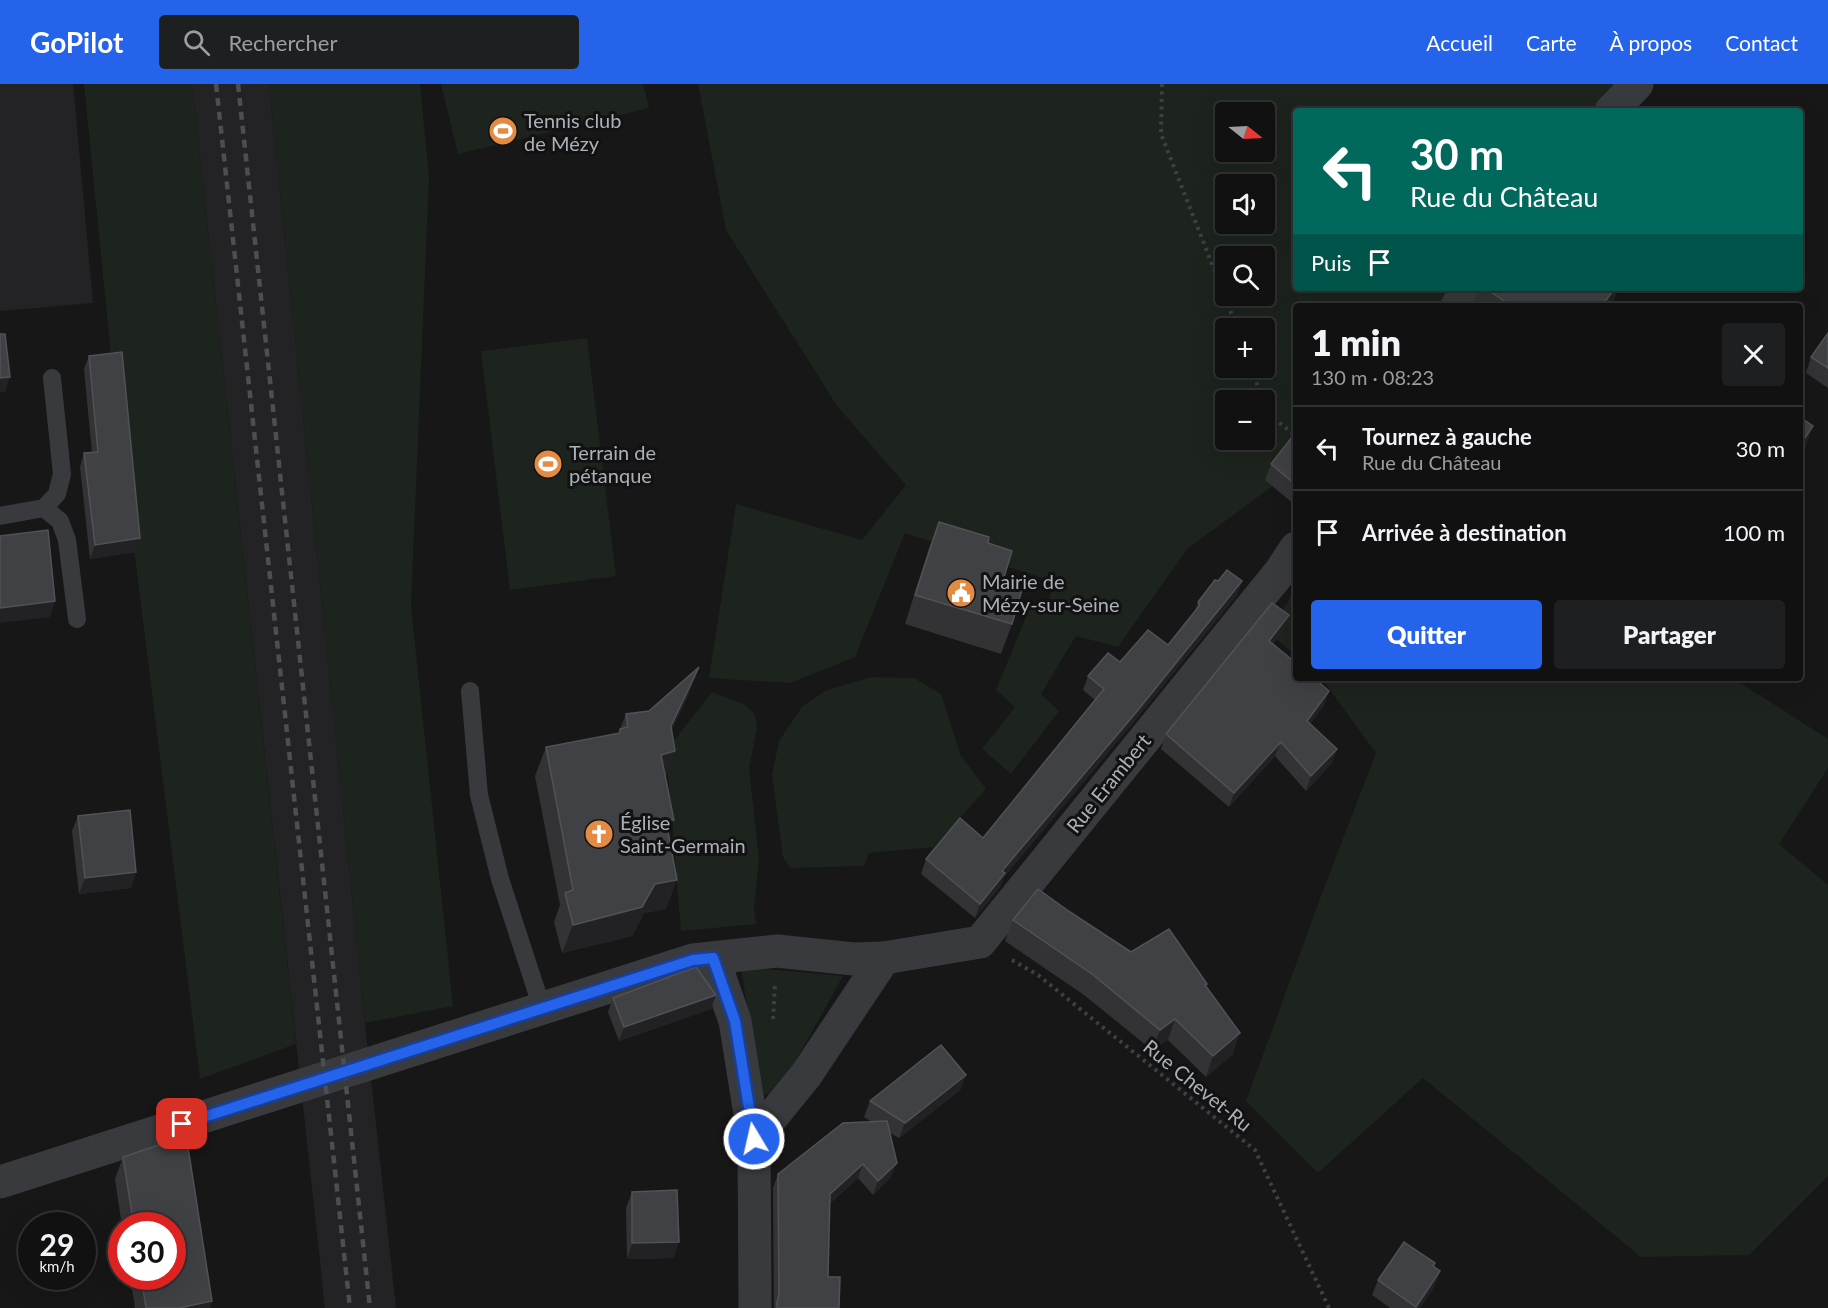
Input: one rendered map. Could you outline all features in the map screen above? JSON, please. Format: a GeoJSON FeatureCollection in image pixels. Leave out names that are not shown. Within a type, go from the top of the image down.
{"type":"FeatureCollection","features":[{"type":"Feature","properties":{"kind":"street"},"geometry":{"type":"LineString","coordinates":[[1614,108],[1637,84]]}},
{"type":"Feature","properties":{"kind":"street","name":"Rue Erambert"},"geometry":{"type":"LineString","coordinates":[[980,942],[1280,572],[1293,552]]}},
{"type":"Feature","properties":{"kind":"street"},"geometry":{"type":"LineString","coordinates":[[0,1182],[542,1008],[703,959],[777,951],[854,958],[884,958],[980,942]]}},
{"type":"Feature","properties":{"kind":"street"},"geometry":{"type":"LineString","coordinates":[[754,1139],[806,1074],[884,958]]}},
{"type":"Feature","properties":{"kind":"street"},"geometry":{"type":"LineString","coordinates":[[703,959],[735,1021],[754,1139],[755,1308]]}},
{"type":"Feature","properties":{"kind":"lane"},"geometry":{"type":"LineString","coordinates":[[0,516],[44,508],[57,494],[62,474],[52,378]]}},
{"type":"Feature","properties":{"kind":"lane"},"geometry":{"type":"LineString","coordinates":[[44,508],[60,521],[67,540],[77,619]]}},
{"type":"Feature","properties":{"kind":"lane"},"geometry":{"type":"LineString","coordinates":[[470,691],[480,795],[500,879],[542,1008]]}},
{"type":"Feature","properties":{"kind":"path"},"geometry":{"type":"LineString","coordinates":[[1162,84],[1161,134],[1233,318]]}},
{"type":"Feature","properties":{"kind":"path"},"geometry":{"type":"LineString","coordinates":[[1275,419],[1293,434]]}},
{"type":"Feature","properties":{"kind":"path","name":"Rue Chevet-Ru"},"geometry":{"type":"LineString","coordinates":[[980,942],[1038,975],[1255,1150],[1329,1308]]}},
{"type":"Feature","properties":{"kind":"shaded area"},"geometry":{"type":"Polygon","coordinates":[[[0,84],[73,84],[93,303],[0,311],[0,84]]]}},
{"type":"Feature","properties":{"kind":"shaded area"},"geometry":{"type":"Polygon","coordinates":[[[84,84],[192,84],[296,1044],[200,1079],[115,396],[84,84]]]}},
{"type":"Feature","properties":{"kind":"shaded area"},"geometry":{"type":"Polygon","coordinates":[[[192,84],[269,84],[396,1308],[325,1308],[192,84]]]}},
{"type":"Feature","properties":{"kind":"shaded area"},"geometry":{"type":"Polygon","coordinates":[[[269,84],[420,84],[429,177],[411,606],[453,1006],[365,1023],[269,84]]]}},
{"type":"Feature","properties":{"kind":"shaded area","name":"Tennis club de Mézy"},"geometry":{"type":"Polygon","coordinates":[[[441,84],[643,84],[649,108],[458,154],[441,84]]]}},
{"type":"Feature","properties":{"kind":"shaded area"},"geometry":{"type":"Polygon","coordinates":[[[698,84],[1625,84],[1605,108],[1293,108],[1293,291],[1461,291],[1451,303],[1293,303],[1293,471],[1187,549],[1118,647],[1076,636],[1041,694],[1059,711],[1011,774],[982,749],[1015,707],[996,690],[1030,607],[1045,611],[1055,582],[905,533],[855,657],[790,683],[709,678],[736,504],[862,540],[906,485],[837,406],[726,230],[698,84]]]}},
{"type":"Feature","properties":{"kind":"shaded area","name":"Terrain de pétanque"},"geometry":{"type":"Polygon","coordinates":[[[587,338],[616,576],[510,590],[481,351],[587,338]]]}},
{"type":"Feature","properties":{"kind":"shaded area"},"geometry":{"type":"Polygon","coordinates":[[[1293,593],[1293,653],[1269,633],[1293,593]]]}},
{"type":"Feature","properties":{"kind":"shaded area"},"geometry":{"type":"Polygon","coordinates":[[[871,677],[914,678],[941,694],[961,756],[986,789],[934,847],[869,853],[864,866],[790,868],[783,857],[772,775],[779,741],[802,707],[825,691],[871,677]]]}},
{"type":"Feature","properties":{"kind":"shaded area"},"geometry":{"type":"Polygon","coordinates":[[[1323,681],[1738,681],[1828,739],[1828,768],[1779,844],[1828,885],[1828,1176],[1749,1255],[1641,1257],[1423,1078],[1318,1173],[1246,1101],[1376,753],[1323,681]]]}},
{"type":"Feature","properties":{"kind":"shaded area"},"geometry":{"type":"Polygon","coordinates":[[[712,692],[744,704],[755,714],[757,728],[749,768],[759,859],[754,907],[756,924],[681,931],[666,751],[712,692]]]}},
{"type":"Feature","properties":{"kind":"shaded area"},"geometry":{"type":"Polygon","coordinates":[[[741,967],[843,976],[777,1094],[760,1095],[741,967]]]}},
{"type":"Feature","properties":{"kind":"building"},"geometry":{"type":"Polygon","coordinates":[[[1489,291],[1613,291],[1604,303],[1502,303],[1504,301],[1489,291]]]}},
{"type":"Feature","properties":{"kind":"building"},"geometry":{"type":"Polygon","coordinates":[[[1828,333],[1828,368],[1811,357],[1828,333]]]}},
{"type":"Feature","properties":{"kind":"building"},"geometry":{"type":"Polygon","coordinates":[[[0,334],[5,334],[10,377],[0,378],[0,334]]]}},
{"type":"Feature","properties":{"kind":"building"},"geometry":{"type":"Polygon","coordinates":[[[122,352],[140,538],[95,545],[84,453],[98,452],[89,356],[122,352]]]}},
{"type":"Feature","properties":{"kind":"building"},"geometry":{"type":"Polygon","coordinates":[[[1803,419],[1813,426],[1803,441],[1803,419]]]}},
{"type":"Feature","properties":{"kind":"building"},"geometry":{"type":"Polygon","coordinates":[[[1293,436],[1293,482],[1271,464],[1293,436]]]}},
{"type":"Feature","properties":{"kind":"building"},"geometry":{"type":"Polygon","coordinates":[[[939,522],[989,537],[988,543],[1012,551],[1004,577],[1024,583],[1012,624],[915,595],[939,522]]]}},
{"type":"Feature","properties":{"kind":"building"},"geometry":{"type":"Polygon","coordinates":[[[48,530],[55,601],[0,608],[0,536],[48,530]]]}},
{"type":"Feature","properties":{"kind":"building"},"geometry":{"type":"Polygon","coordinates":[[[1227,570],[1242,581],[1138,710],[1002,871],[1005,873],[980,904],[926,859],[960,818],[983,838],[1104,689],[1088,676],[1108,653],[1120,662],[1148,630],[1168,645],[1200,605],[1198,602],[1215,580],[1218,581],[1227,570]]]}},
{"type":"Feature","properties":{"kind":"building"},"geometry":{"type":"Polygon","coordinates":[[[1272,603],[1289,615],[1269,641],[1293,661],[1293,681],[1317,681],[1329,691],[1307,721],[1337,749],[1311,776],[1281,742],[1234,793],[1166,734],[1272,603]]]}},
{"type":"Feature","properties":{"kind":"building","name":"Église Saint-Germain"},"geometry":{"type":"Polygon","coordinates":[[[699,667],[671,726],[675,751],[661,755],[674,820],[666,821],[677,880],[655,884],[642,907],[573,925],[565,893],[573,890],[546,747],[620,733],[620,729],[628,727],[626,714],[649,711],[699,667]]]}},
{"type":"Feature","properties":{"kind":"building"},"geometry":{"type":"Polygon","coordinates":[[[130,810],[136,872],[85,878],[78,816],[130,810]]]}},
{"type":"Feature","properties":{"kind":"building"},"geometry":{"type":"Polygon","coordinates":[[[1038,889],[1131,952],[1169,929],[1207,984],[1205,985],[1240,1033],[1213,1056],[1175,1019],[1160,1030],[1092,974],[1013,920],[1038,889]]]}},
{"type":"Feature","properties":{"kind":"building"},"geometry":{"type":"Polygon","coordinates":[[[696,967],[716,995],[624,1027],[613,998],[696,967]]]}},
{"type":"Feature","properties":{"kind":"building"},"geometry":{"type":"Polygon","coordinates":[[[941,1045],[966,1075],[905,1123],[870,1101],[941,1045]]]}},
{"type":"Feature","properties":{"kind":"building"},"geometry":{"type":"Polygon","coordinates":[[[887,1121],[897,1163],[878,1181],[863,1164],[830,1194],[828,1277],[840,1277],[839,1308],[777,1308],[779,1294],[778,1174],[843,1123],[887,1121]]]}},
{"type":"Feature","properties":{"kind":"building"},"geometry":{"type":"Polygon","coordinates":[[[171,1141],[173,1145],[187,1141],[212,1301],[179,1308],[146,1308],[143,1290],[186,1290],[186,1212],[132,1212],[123,1157],[171,1141]]]}},
{"type":"Feature","properties":{"kind":"building"},"geometry":{"type":"Polygon","coordinates":[[[677,1190],[679,1242],[632,1243],[632,1192],[677,1190]]]}},
{"type":"Feature","properties":{"kind":"building"},"geometry":{"type":"Polygon","coordinates":[[[1404,1242],[1435,1263],[1433,1266],[1440,1271],[1416,1307],[1378,1280],[1404,1242]]]}},
{"type":"Feature","properties":{"kind":"railway"},"geometry":{"type":"LineString","coordinates":[[216,84],[350,1308]]}},
{"type":"Feature","properties":{"kind":"railway"},"geometry":{"type":"LineString","coordinates":[[238,84],[370,1308]]}},
{"type":"Feature","properties":{"kind":"place","name":"Tennis club de Mézy"},"geometry":{"type":"Point","coordinates":[503,131]}},
{"type":"Feature","properties":{"kind":"place","name":"Terrain de pétanque"},"geometry":{"type":"Point","coordinates":[548,464]}},
{"type":"Feature","properties":{"kind":"place","name":"Mairie de Mézy-sur-Seine"},"geometry":{"type":"Point","coordinates":[961,593]}},
{"type":"Feature","properties":{"kind":"place","name":"Église Saint-Germain"},"geometry":{"type":"Point","coordinates":[599,834]}},
{"type":"Feature","properties":{"kind":"route"},"geometry":{"type":"LineString","coordinates":[[182,1124],[693,960],[713,958],[735,1021],[754,1139]]}}]}
